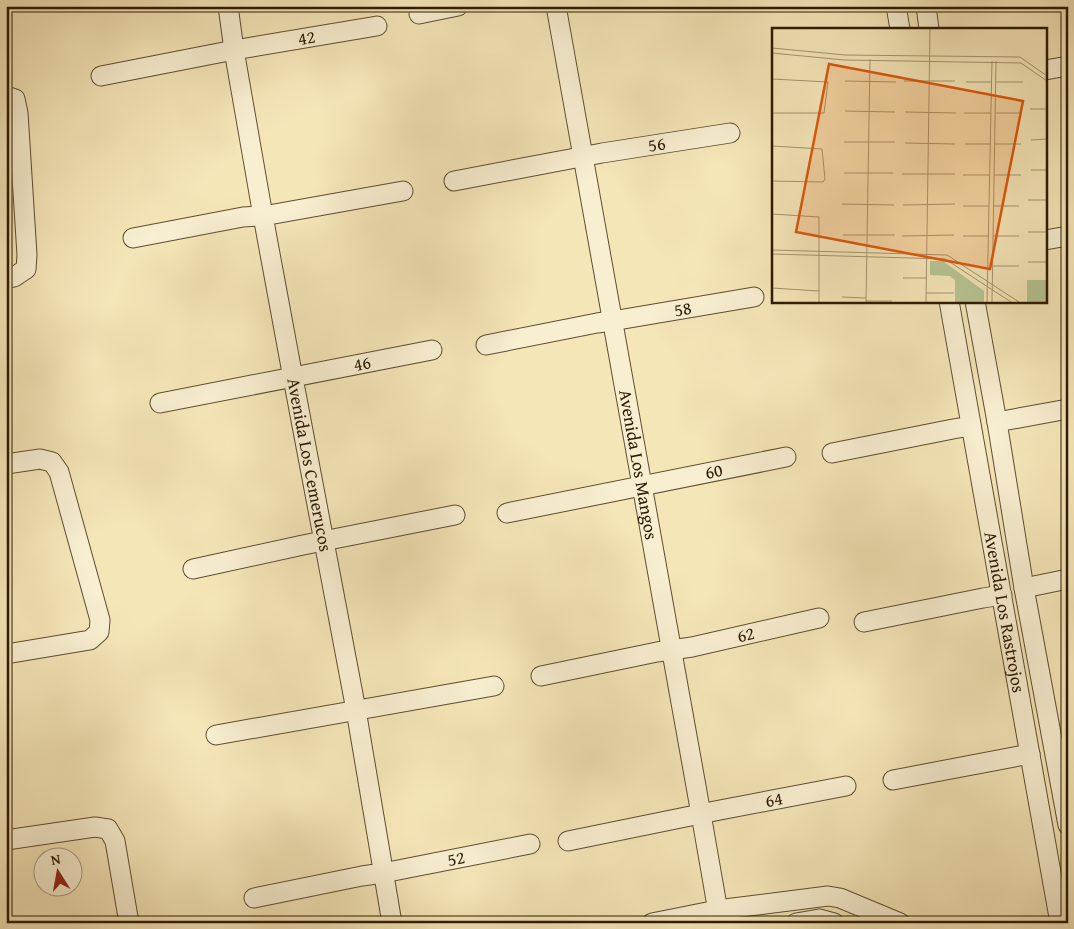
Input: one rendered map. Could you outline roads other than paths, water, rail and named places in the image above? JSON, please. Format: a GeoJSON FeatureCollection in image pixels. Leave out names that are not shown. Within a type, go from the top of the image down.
{"type":"FeatureCollection","features":[{"type":"Feature","properties":{"kind":"street","name":"Avenida Los Cemerucos"},"geometry":{"type":"LineString","coordinates":[[228,6],[263,216],[356,710],[392,923]]}},
{"type":"Feature","properties":{"kind":"street"},"geometry":{"type":"LineString","coordinates":[[419,14],[458,6]]}},
{"type":"Feature","properties":{"kind":"street","name":"Avenida Los Mangos"},"geometry":{"type":"LineString","coordinates":[[556,6],[702,814],[718,916]]}},
{"type":"Feature","properties":{"kind":"street"},"geometry":{"type":"LineString","coordinates":[[896,6],[900,28]]}},
{"type":"Feature","properties":{"kind":"street"},"geometry":{"type":"LineString","coordinates":[[926,6],[930,28]]}},
{"type":"Feature","properties":{"kind":"street","name":"42"},"geometry":{"type":"LineString","coordinates":[[101,76],[234,50],[377,26]]}},
{"type":"Feature","properties":{"kind":"street"},"geometry":{"type":"LineString","coordinates":[[1046,70],[1068,66]]}},
{"type":"Feature","properties":{"kind":"street"},"geometry":{"type":"LineString","coordinates":[[6,96],[16,99],[18,113],[27,255],[26,269],[10,278]]}},
{"type":"Feature","properties":{"kind":"street","name":"56"},"geometry":{"type":"LineString","coordinates":[[454,181],[730,132]]}},
{"type":"Feature","properties":{"kind":"street"},"geometry":{"type":"LineString","coordinates":[[133,238],[243,217],[263,216],[403,191]]}},
{"type":"Feature","properties":{"kind":"street"},"geometry":{"type":"LineString","coordinates":[[1046,240],[1068,236]]}},
{"type":"Feature","properties":{"kind":"street","name":"58"},"geometry":{"type":"LineString","coordinates":[[486,345],[597,323],[754,297]]}},
{"type":"Feature","properties":{"kind":"street","name":"Avenida Los Rastrojos"},"geometry":{"type":"LineString","coordinates":[[949,302],[1060,923]]}},
{"type":"Feature","properties":{"kind":"street","name":"Avenida Los Rastrojos"},"geometry":{"type":"LineString","coordinates":[[976,302],[1024,588],[1061,747],[1068,825]]}},
{"type":"Feature","properties":{"kind":"street","name":"46"},"geometry":{"type":"LineString","coordinates":[[160,402],[432,350]]}},
{"type":"Feature","properties":{"kind":"street"},"geometry":{"type":"LineString","coordinates":[[997,422],[1068,409]]}},
{"type":"Feature","properties":{"kind":"street"},"geometry":{"type":"LineString","coordinates":[[832,454],[971,426]]}},
{"type":"Feature","properties":{"kind":"street","name":"60"},"geometry":{"type":"LineString","coordinates":[[506,513],[786,457]]}},
{"type":"Feature","properties":{"kind":"street"},"geometry":{"type":"LineString","coordinates":[[6,464],[40,459],[52,462],[59,472],[100,620],[99,632],[90,640],[6,654]]}},
{"type":"Feature","properties":{"kind":"street"},"geometry":{"type":"LineString","coordinates":[[193,569],[455,515]]}},
{"type":"Feature","properties":{"kind":"street"},"geometry":{"type":"LineString","coordinates":[[1024,588],[1068,579]]}},
{"type":"Feature","properties":{"kind":"street"},"geometry":{"type":"LineString","coordinates":[[864,622],[1002,595]]}},
{"type":"Feature","properties":{"kind":"street","name":"62"},"geometry":{"type":"LineString","coordinates":[[541,676],[819,618]]}},
{"type":"Feature","properties":{"kind":"street"},"geometry":{"type":"LineString","coordinates":[[216,735],[494,686]]}},
{"type":"Feature","properties":{"kind":"street"},"geometry":{"type":"LineString","coordinates":[[893,780],[1030,754]]}},
{"type":"Feature","properties":{"kind":"street","name":"64"},"geometry":{"type":"LineString","coordinates":[[568,841],[846,786]]}},
{"type":"Feature","properties":{"kind":"street"},"geometry":{"type":"LineString","coordinates":[[6,840],[94,827],[108,829],[114,841],[129,923]]}},
{"type":"Feature","properties":{"kind":"street","name":"52"},"geometry":{"type":"LineString","coordinates":[[254,898],[530,844]]}},
{"type":"Feature","properties":{"kind":"street"},"geometry":{"type":"LineString","coordinates":[[652,923],[718,916],[828,896],[840,898],[900,923]]}},
{"type":"Feature","properties":{"kind":"street"},"geometry":{"type":"LineString","coordinates":[[796,923],[819,920],[834,923]]}}]}
